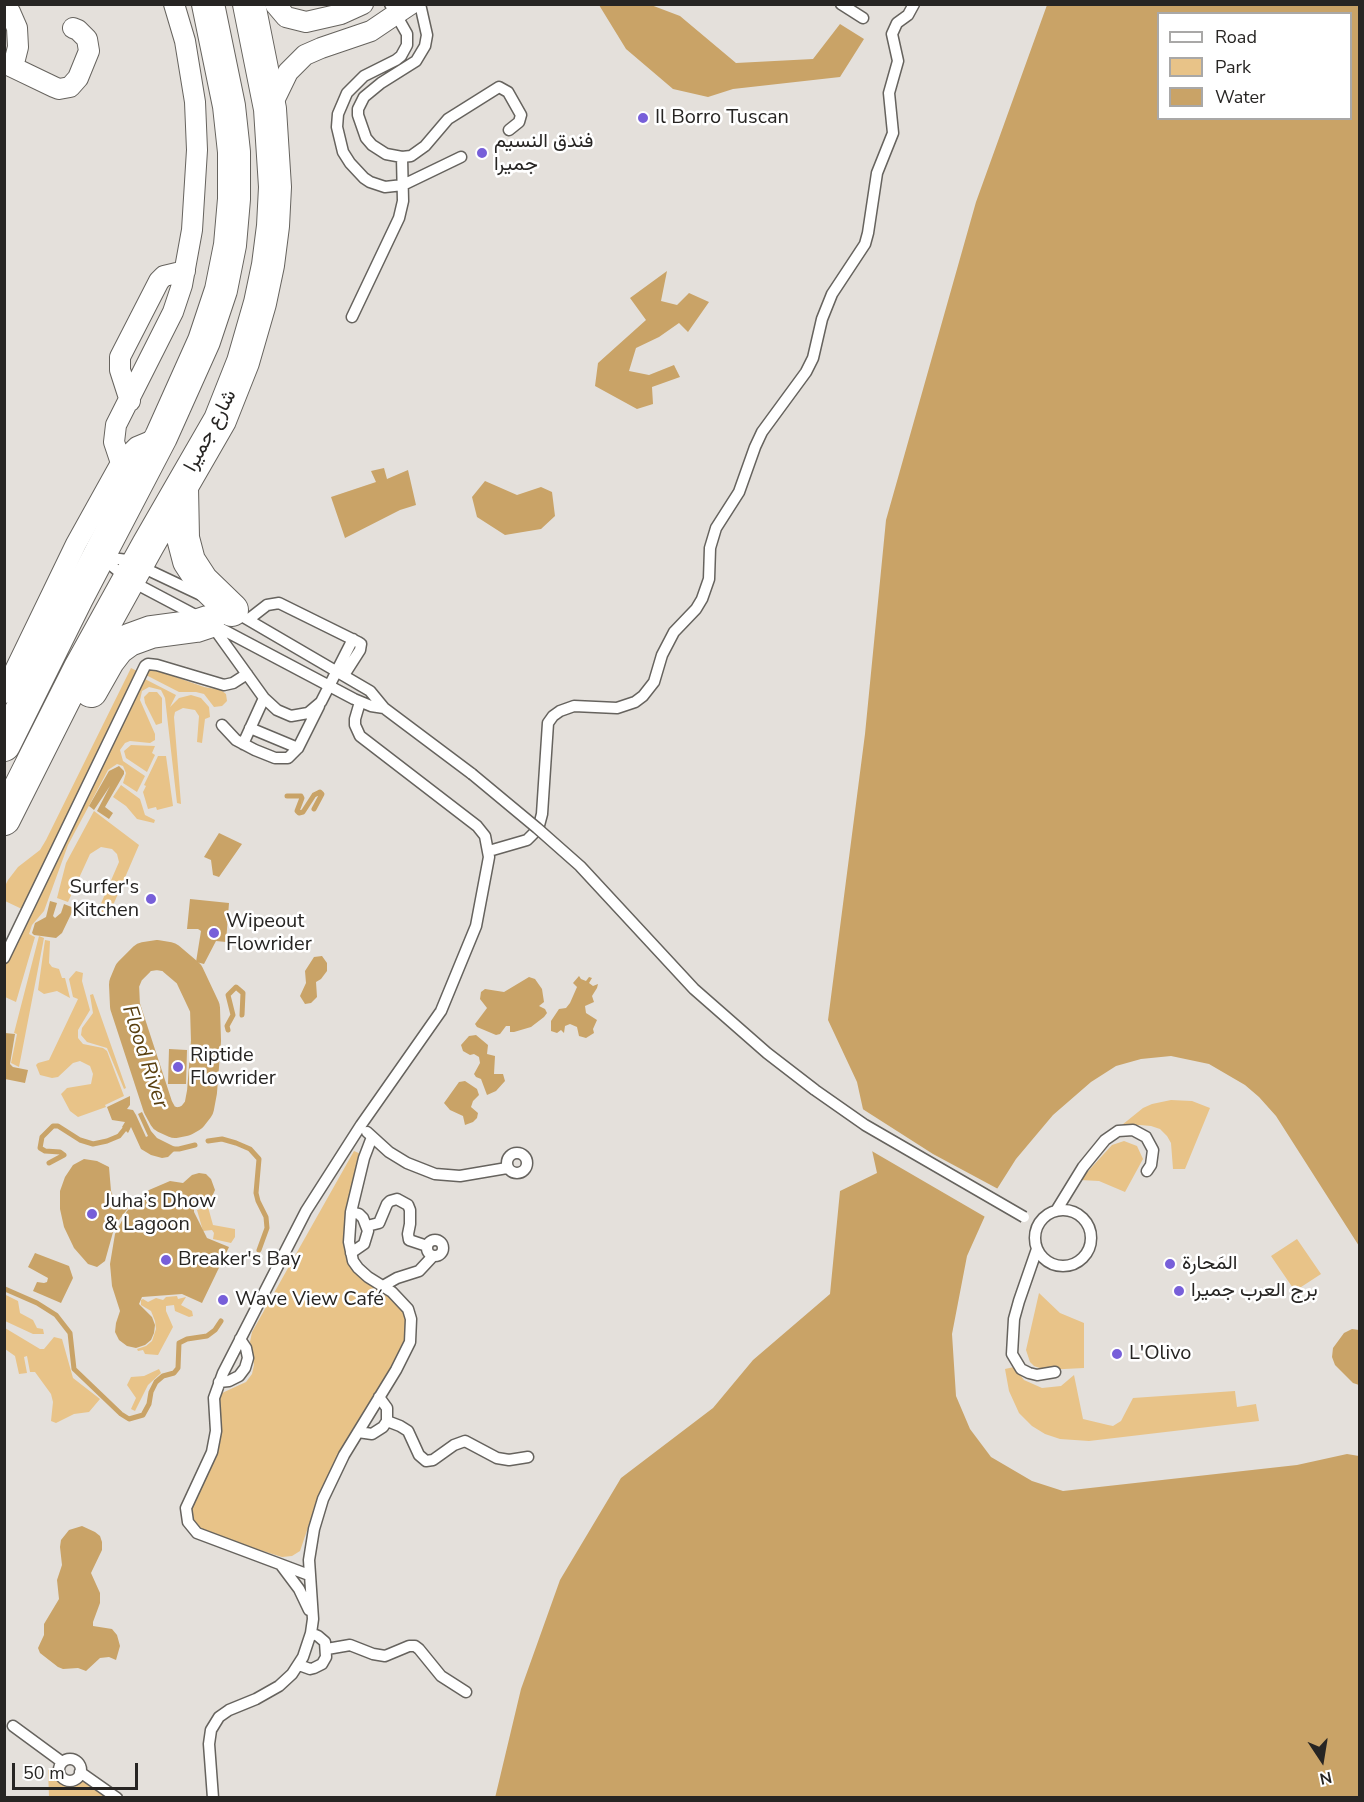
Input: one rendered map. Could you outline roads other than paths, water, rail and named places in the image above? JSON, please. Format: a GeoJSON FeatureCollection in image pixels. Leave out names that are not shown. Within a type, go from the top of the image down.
{"type":"FeatureCollection","features":[{"type":"Feature","properties":{"kind":"main road"},"geometry":{"type":"LineString","coordinates":[[4,745],[161,437],[207,333],[221,290],[230,245],[234,199],[234,152],[229,106],[208,4]]}},
{"type":"Feature","properties":{"kind":"main road","name":"شارع جميرا"},"geometry":{"type":"LineString","coordinates":[[4,819],[80,668],[210,438],[233,392],[243,362],[260,303],[273,226],[275,187],[270,109],[249,4]]}},
{"type":"Feature","properties":{"kind":"main road"},"geometry":{"type":"LineString","coordinates":[[136,567],[131,556],[127,554],[124,547],[125,542],[196,391],[197,374],[193,366]]}},
{"type":"Feature","properties":{"kind":"main road"},"geometry":{"type":"LineString","coordinates":[[99,558],[102,569],[113,576],[115,584],[113,594],[42,728],[38,741],[40,749],[56,746],[69,732],[108,661],[118,648],[129,640],[150,632],[196,626],[225,619],[189,561],[182,532],[182,484]]}},
{"type":"Feature","properties":{"kind":"street"},"geometry":{"type":"LineString","coordinates":[[121,463],[116,451],[114,434],[119,417],[130,401],[173,312],[185,271],[193,213],[197,123],[190,62],[174,4]]}},
{"type":"Feature","properties":{"kind":"street"},"geometry":{"type":"LineString","coordinates":[[274,4],[286,17],[306,22],[341,14],[363,4]]}},
{"type":"Feature","properties":{"kind":"street"},"geometry":{"type":"LineString","coordinates":[[4,5],[17,28],[18,47],[9,65],[59,89],[70,87],[78,78],[89,51],[87,39],[73,28]]}},
{"type":"Feature","properties":{"kind":"street"},"geometry":{"type":"LineString","coordinates":[[270,109],[288,72],[305,55],[371,31],[399,8]]}},
{"type":"Feature","properties":{"kind":"street"},"geometry":{"type":"LineString","coordinates":[[130,401],[120,370],[120,357],[159,281],[164,276],[185,271]]}},
{"type":"Feature","properties":{"kind":"street"},"geometry":{"type":"LineString","coordinates":[[4,693],[76,544],[121,463],[137,447],[161,437]]}},
{"type":"Feature","properties":{"kind":"lane"},"geometry":{"type":"LineString","coordinates":[[420,4],[427,35],[421,55],[369,92],[358,109],[362,130],[372,145],[386,154],[402,157],[419,152],[448,119],[495,88],[506,90],[521,115],[519,122],[509,130]]}},
{"type":"Feature","properties":{"kind":"lane"},"geometry":{"type":"LineString","coordinates":[[841,4],[863,18]]}},
{"type":"Feature","properties":{"kind":"lane"},"geometry":{"type":"LineString","coordinates":[[489,851],[527,840],[538,829],[542,814],[548,723],[553,716],[574,706],[617,708],[635,702],[643,696],[654,682],[670,638],[702,599],[709,579],[710,548],[716,528],[740,492],[762,432],[806,372],[816,348],[822,319],[832,294],[865,244],[877,172],[893,134],[889,93],[898,61],[892,34],[897,23],[908,15],[914,4]]}},
{"type":"Feature","properties":{"kind":"lane"},"geometry":{"type":"LineString","coordinates":[[399,8],[407,34],[407,45],[396,60],[354,83],[341,103],[337,127],[343,152],[364,178],[378,185],[393,187],[403,185],[461,157]]}},
{"type":"Feature","properties":{"kind":"lane"},"geometry":{"type":"LineString","coordinates":[[352,317],[399,218],[403,201],[402,157]]}},
{"type":"Feature","properties":{"kind":"lane"},"geometry":{"type":"LineString","coordinates":[[99,558],[111,566],[136,567],[225,619],[340,673],[370,691],[384,708],[472,774],[580,866],[694,988],[767,1053],[865,1125],[1038,1226]]}},
{"type":"Feature","properties":{"kind":"lane"},"geometry":{"type":"LineString","coordinates":[[99,558],[116,558],[136,567],[225,619],[329,685],[360,702],[384,708]]}},
{"type":"Feature","properties":{"kind":"lane"},"geometry":{"type":"LineString","coordinates":[[222,725],[230,735],[243,744],[275,758],[288,758],[298,748],[329,685],[340,673],[353,639],[279,603],[225,619]]}},
{"type":"Feature","properties":{"kind":"lane"},"geometry":{"type":"LineString","coordinates":[[225,619],[248,674],[264,698],[277,711],[291,716],[308,713],[321,702]]}},
{"type":"Feature","properties":{"kind":"lane"},"geometry":{"type":"LineString","coordinates":[[4,958],[145,666],[157,665],[224,685],[233,683],[248,674]]}},
{"type":"Feature","properties":{"kind":"lane"},"geometry":{"type":"LineString","coordinates":[[243,744],[264,698]]}},
{"type":"Feature","properties":{"kind":"lane"},"geometry":{"type":"LineString","coordinates":[[309,1575],[197,1533],[188,1522],[186,1508],[210,1460],[214,1442],[214,1398],[219,1382],[306,1211],[361,1125],[441,1011],[476,926],[489,851],[485,836],[477,826],[360,736],[355,719],[360,702]]}},
{"type":"Feature","properties":{"kind":"lane"},"geometry":{"type":"LineString","coordinates":[[250,728],[298,748]]}},
{"type":"Feature","properties":{"kind":"lane"},"geometry":{"type":"LineString","coordinates":[[361,1125],[372,1137],[407,1163],[435,1174],[460,1176],[507,1168]]}},
{"type":"Feature","properties":{"kind":"lane"},"geometry":{"type":"LineString","coordinates":[[1056,1211],[1083,1167],[1105,1140],[1118,1131],[1133,1130],[1146,1137],[1153,1150],[1153,1158],[1147,1171]]}},
{"type":"Feature","properties":{"kind":"lane"},"geometry":{"type":"LineString","coordinates":[[213,1797],[209,1735],[215,1722],[229,1710],[279,1686],[299,1665],[311,1634],[313,1619],[309,1575],[311,1546],[321,1505],[336,1469],[406,1354],[410,1342],[411,1319],[408,1310],[392,1292],[363,1273],[353,1261],[351,1253],[349,1233],[351,1212],[372,1137]]}},
{"type":"Feature","properties":{"kind":"lane"},"geometry":{"type":"LineString","coordinates":[[367,1226],[378,1223],[387,1204],[397,1199],[408,1205],[410,1210],[409,1240],[430,1251],[419,1270],[383,1286]]}},
{"type":"Feature","properties":{"kind":"lane"},"geometry":{"type":"LineString","coordinates":[[1056,1211],[1069,1211],[1081,1217],[1089,1227],[1090,1241],[1086,1253],[1076,1262],[1064,1265],[1051,1263],[1037,1249],[1035,1237],[1038,1226],[1045,1216],[1056,1211]]}},
{"type":"Feature","properties":{"kind":"lane"},"geometry":{"type":"LineString","coordinates":[[351,1212],[359,1214],[368,1231],[364,1244],[351,1253]]}},
{"type":"Feature","properties":{"kind":"lane"},"geometry":{"type":"LineString","coordinates":[[1037,1249],[1014,1319],[1012,1354],[1021,1369],[1029,1373],[1037,1375],[1055,1372]]}},
{"type":"Feature","properties":{"kind":"lane"},"geometry":{"type":"LineString","coordinates":[[219,1382],[230,1381],[239,1376],[245,1368],[248,1358],[246,1348],[240,1340]]}},
{"type":"Feature","properties":{"kind":"lane"},"geometry":{"type":"LineString","coordinates":[[358,1432],[372,1434],[383,1427],[387,1421],[387,1408],[379,1397]]}},
{"type":"Feature","properties":{"kind":"lane"},"geometry":{"type":"LineString","coordinates":[[387,1421],[408,1431],[419,1455],[426,1461],[433,1460],[454,1445],[465,1441],[503,1460],[528,1457]]}},
{"type":"Feature","properties":{"kind":"lane"},"geometry":{"type":"LineString","coordinates":[[281,1565],[299,1588],[313,1619]]}},
{"type":"Feature","properties":{"kind":"lane"},"geometry":{"type":"LineString","coordinates":[[299,1665],[310,1669],[322,1664],[326,1657],[327,1648],[322,1638],[311,1634]]}},
{"type":"Feature","properties":{"kind":"lane"},"geometry":{"type":"LineString","coordinates":[[327,1648],[350,1645],[385,1656],[409,1646],[415,1646],[420,1649],[436,1671],[466,1692]]}},
{"type":"Feature","properties":{"kind":"lane"},"geometry":{"type":"LineString","coordinates":[[13,1726],[62,1762]]}},
{"type":"Feature","properties":{"kind":"lane"},"geometry":{"type":"LineString","coordinates":[[68,1759],[79,1764],[78,1778],[64,1779],[59,1772],[62,1762],[68,1759]]}},
{"type":"Feature","properties":{"kind":"lane"},"geometry":{"type":"LineString","coordinates":[[80,1772],[117,1797]]}},
{"type":"Feature","properties":{"kind":"water"},"geometry":{"type":"Polygon","coordinates":[[[599,5],[651,5],[680,16],[736,63],[813,59],[840,24],[864,39],[840,77],[733,89],[708,97],[673,89],[626,49],[599,5]]]}},
{"type":"Feature","properties":{"kind":"water"},"geometry":{"type":"Polygon","coordinates":[[[1047,5],[1359,5],[1359,1246],[1276,1116],[1259,1097],[1245,1085],[1209,1064],[1171,1056],[1141,1059],[1116,1066],[1091,1082],[1053,1115],[1016,1159],[997,1189],[967,1256],[952,1334],[956,1396],[970,1429],[991,1457],[1032,1481],[1063,1491],[1297,1465],[1347,1454],[1359,1456],[1359,1797],[495,1798],[521,1689],[560,1580],[621,1478],[713,1408],[753,1360],[830,1294],[840,1191],[877,1173],[857,1082],[828,1020],[865,734],[886,520],[976,202],[1047,5]]]}},
{"type":"Feature","properties":{"kind":"water"},"geometry":{"type":"Polygon","coordinates":[[[667,271],[661,301],[677,305],[689,293],[709,302],[688,332],[679,323],[659,337],[636,348],[629,371],[649,375],[674,365],[680,377],[652,387],[653,404],[637,409],[595,386],[598,363],[646,320],[630,298],[667,271]]]}},
{"type":"Feature","properties":{"kind":"water"},"geometry":{"type":"Polygon","coordinates":[[[384,468],[387,479],[408,470],[416,505],[400,510],[345,538],[331,497],[376,482],[371,471],[384,468]]]}},
{"type":"Feature","properties":{"kind":"water"},"geometry":{"type":"Polygon","coordinates":[[[485,481],[517,495],[541,487],[552,492],[555,516],[541,529],[505,535],[477,517],[472,497],[485,481]]]}},
{"type":"Feature","properties":{"kind":"water"},"geometry":{"type":"Polygon","coordinates":[[[119,766],[124,774],[105,807],[113,813],[109,819],[97,811],[110,786],[94,810],[89,806],[109,771],[119,766]]]}},
{"type":"Feature","properties":{"kind":"water"},"geometry":{"type":"Polygon","coordinates":[[[219,833],[242,844],[219,877],[213,875],[211,860],[204,857],[219,833]]]}},
{"type":"Feature","properties":{"kind":"water","name":"Wipeout Flowrider"},"geometry":{"type":"Polygon","coordinates":[[[190,899],[229,903],[226,942],[216,941],[204,964],[196,962],[201,931],[187,929],[190,899]]]}},
{"type":"Feature","properties":{"kind":"water"},"geometry":{"type":"Polygon","coordinates":[[[50,901],[57,903],[53,916],[55,918],[61,913],[64,904],[74,908],[62,933],[56,938],[34,935],[32,933],[35,923],[46,917],[50,901]]]}},
{"type":"Feature","properties":{"kind":"water"},"geometry":{"type":"Polygon","coordinates":[[[322,956],[327,963],[327,971],[316,982],[317,997],[311,1003],[305,1004],[300,996],[306,983],[305,971],[314,957],[322,956]]]}},
{"type":"Feature","properties":{"kind":"water"},"geometry":{"type":"Polygon","coordinates":[[[579,976],[586,981],[589,977],[592,978],[589,983],[593,986],[598,984],[592,996],[594,1002],[585,1006],[586,1013],[597,1020],[593,1029],[594,1033],[586,1038],[579,1036],[577,1027],[570,1024],[565,1026],[564,1033],[561,1030],[557,1033],[551,1031],[551,1021],[559,1009],[566,1008],[570,1003],[577,987],[573,983],[579,976]]]}},
{"type":"Feature","properties":{"kind":"water"},"geometry":{"type":"Polygon","coordinates":[[[529,977],[535,979],[542,989],[544,1002],[539,1006],[547,1013],[544,1017],[531,1027],[514,1032],[510,1032],[510,1026],[506,1026],[500,1034],[496,1035],[477,1027],[475,1024],[487,1008],[480,999],[481,992],[485,989],[504,992],[529,977]]]}},
{"type":"Feature","properties":{"kind":"water"},"geometry":{"type":"Polygon","coordinates":[[[5,1033],[15,1034],[10,1064],[13,1067],[28,1070],[25,1083],[5,1079],[5,1033]]]}},
{"type":"Feature","properties":{"kind":"water"},"geometry":{"type":"Polygon","coordinates":[[[476,1035],[488,1045],[487,1054],[495,1056],[494,1074],[503,1074],[505,1081],[496,1091],[487,1095],[481,1079],[474,1074],[480,1063],[479,1057],[463,1051],[461,1045],[469,1036],[476,1035]]]}},
{"type":"Feature","properties":{"kind":"water","name":"Riptide Flowrider"},"geometry":{"type":"Polygon","coordinates":[[[169,1049],[187,1050],[186,1084],[168,1084],[169,1049]]]}},
{"type":"Feature","properties":{"kind":"water"},"geometry":{"type":"Polygon","coordinates":[[[465,1081],[477,1089],[479,1095],[471,1107],[478,1113],[477,1118],[465,1125],[463,1116],[450,1110],[444,1103],[459,1082],[465,1081]]]}},
{"type":"Feature","properties":{"kind":"water"},"geometry":{"type":"Polygon","coordinates":[[[130,1096],[130,1105],[127,1109],[133,1110],[146,1137],[148,1136],[138,1114],[142,1112],[157,1138],[175,1147],[168,1157],[151,1155],[141,1149],[131,1127],[128,1133],[122,1127],[125,1122],[112,1120],[107,1107],[130,1096]]]}},
{"type":"Feature","properties":{"kind":"water","name":"Juha’s Dhow & Lagoon"},"geometry":{"type":"Polygon","coordinates":[[[84,1159],[97,1161],[109,1167],[111,1191],[119,1202],[124,1203],[135,1196],[136,1198],[115,1225],[105,1261],[97,1267],[88,1264],[74,1248],[64,1227],[60,1209],[60,1191],[65,1177],[73,1165],[84,1159]]]}},
{"type":"Feature","properties":{"kind":"water","name":"Breaker's Bay"},"geometry":{"type":"Polygon","coordinates":[[[206,1174],[211,1179],[215,1190],[210,1201],[194,1206],[194,1212],[207,1238],[229,1247],[202,1303],[182,1294],[142,1297],[139,1304],[152,1317],[155,1325],[154,1333],[145,1345],[136,1348],[127,1346],[119,1340],[115,1332],[120,1311],[112,1286],[110,1264],[115,1234],[127,1211],[149,1190],[170,1181],[183,1183],[192,1175],[206,1174]]]}},
{"type":"Feature","properties":{"kind":"water"},"geometry":{"type":"Polygon","coordinates":[[[35,1253],[69,1266],[73,1278],[61,1303],[33,1291],[37,1282],[47,1282],[48,1278],[28,1267],[35,1253]]]}},
{"type":"Feature","properties":{"kind":"water"},"geometry":{"type":"Polygon","coordinates":[[[1352,1329],[1359,1330],[1359,1385],[1353,1383],[1335,1365],[1332,1357],[1333,1348],[1344,1333],[1352,1329]]]}},
{"type":"Feature","properties":{"kind":"water"},"geometry":{"type":"Polygon","coordinates":[[[82,1526],[100,1536],[102,1542],[102,1550],[91,1573],[100,1593],[100,1603],[93,1626],[112,1629],[117,1635],[120,1646],[116,1660],[109,1657],[100,1658],[86,1671],[78,1668],[58,1667],[40,1653],[38,1648],[44,1635],[44,1624],[59,1599],[57,1580],[62,1565],[61,1540],[69,1530],[82,1526]]]}},
{"type":"Feature","properties":{"kind":"waterway"},"geometry":{"type":"LineString","coordinates":[[287,796],[301,796],[297,811],[299,813],[303,812],[314,795],[320,792],[322,794],[314,809]]}},
{"type":"Feature","properties":{"kind":"waterway","name":"Flood River"},"geometry":{"type":"LineString","coordinates":[[157,955],[169,957],[189,974],[205,1008],[206,1041],[199,1108],[192,1117],[175,1123],[164,1118],[158,1107],[125,1006],[124,984],[129,972],[144,957],[157,955]]}},
{"type":"Feature","properties":{"kind":"waterway"},"geometry":{"type":"LineString","coordinates":[[228,1030],[227,1026],[233,1015],[228,995],[236,987],[243,993],[242,1015]]}},
{"type":"Feature","properties":{"kind":"waterway"},"geometry":{"type":"LineString","coordinates":[[49,1163],[64,1155],[40,1148],[42,1137],[53,1126],[58,1126],[80,1140],[93,1144],[119,1136],[127,1126]]}},
{"type":"Feature","properties":{"kind":"waterway"},"geometry":{"type":"LineString","coordinates":[[208,1141],[222,1139],[236,1143],[250,1149],[259,1159],[256,1193],[266,1217],[267,1228],[259,1250]]}},
{"type":"Feature","properties":{"kind":"waterway"},"geometry":{"type":"LineString","coordinates":[[170,1149],[195,1145]]}},
{"type":"Feature","properties":{"kind":"waterway"},"geometry":{"type":"LineString","coordinates":[[5,1289],[37,1303],[56,1315],[70,1333],[74,1369],[129,1419],[143,1415],[156,1382],[163,1376],[174,1373],[178,1368],[179,1343],[187,1339],[207,1336],[221,1321]]}},
{"type":"Feature","properties":{"kind":"place","name":"Il Borro Tuscan"},"geometry":{"type":"Point","coordinates":[643,118]}},
{"type":"Feature","properties":{"kind":"place","name":"فندق النسيم جميرا"},"geometry":{"type":"Point","coordinates":[482,153]}},
{"type":"Feature","properties":{"kind":"place","name":"Surfer's Kitchen"},"geometry":{"type":"Point","coordinates":[151,899]}},
{"type":"Feature","properties":{"kind":"place","name":"Wipeout Flowrider"},"geometry":{"type":"Point","coordinates":[214,933]}},
{"type":"Feature","properties":{"kind":"place","name":"Riptide Flowrider"},"geometry":{"type":"Point","coordinates":[178,1067]}},
{"type":"Feature","properties":{"kind":"place","name":"Juha’s Dhow & Lagoon"},"geometry":{"type":"Point","coordinates":[92,1214]}},
{"type":"Feature","properties":{"kind":"place","name":"Breaker's Bay"},"geometry":{"type":"Point","coordinates":[166,1260]}},
{"type":"Feature","properties":{"kind":"place","name":"المَحارة"},"geometry":{"type":"Point","coordinates":[1170,1264]}},
{"type":"Feature","properties":{"kind":"place","name":"برج العرب جميرا"},"geometry":{"type":"Point","coordinates":[1179,1291]}},
{"type":"Feature","properties":{"kind":"place","name":"Wave View Café"},"geometry":{"type":"Point","coordinates":[223,1300]}},
{"type":"Feature","properties":{"kind":"place","name":"L'Olivo"},"geometry":{"type":"Point","coordinates":[1117,1354]}}]}
